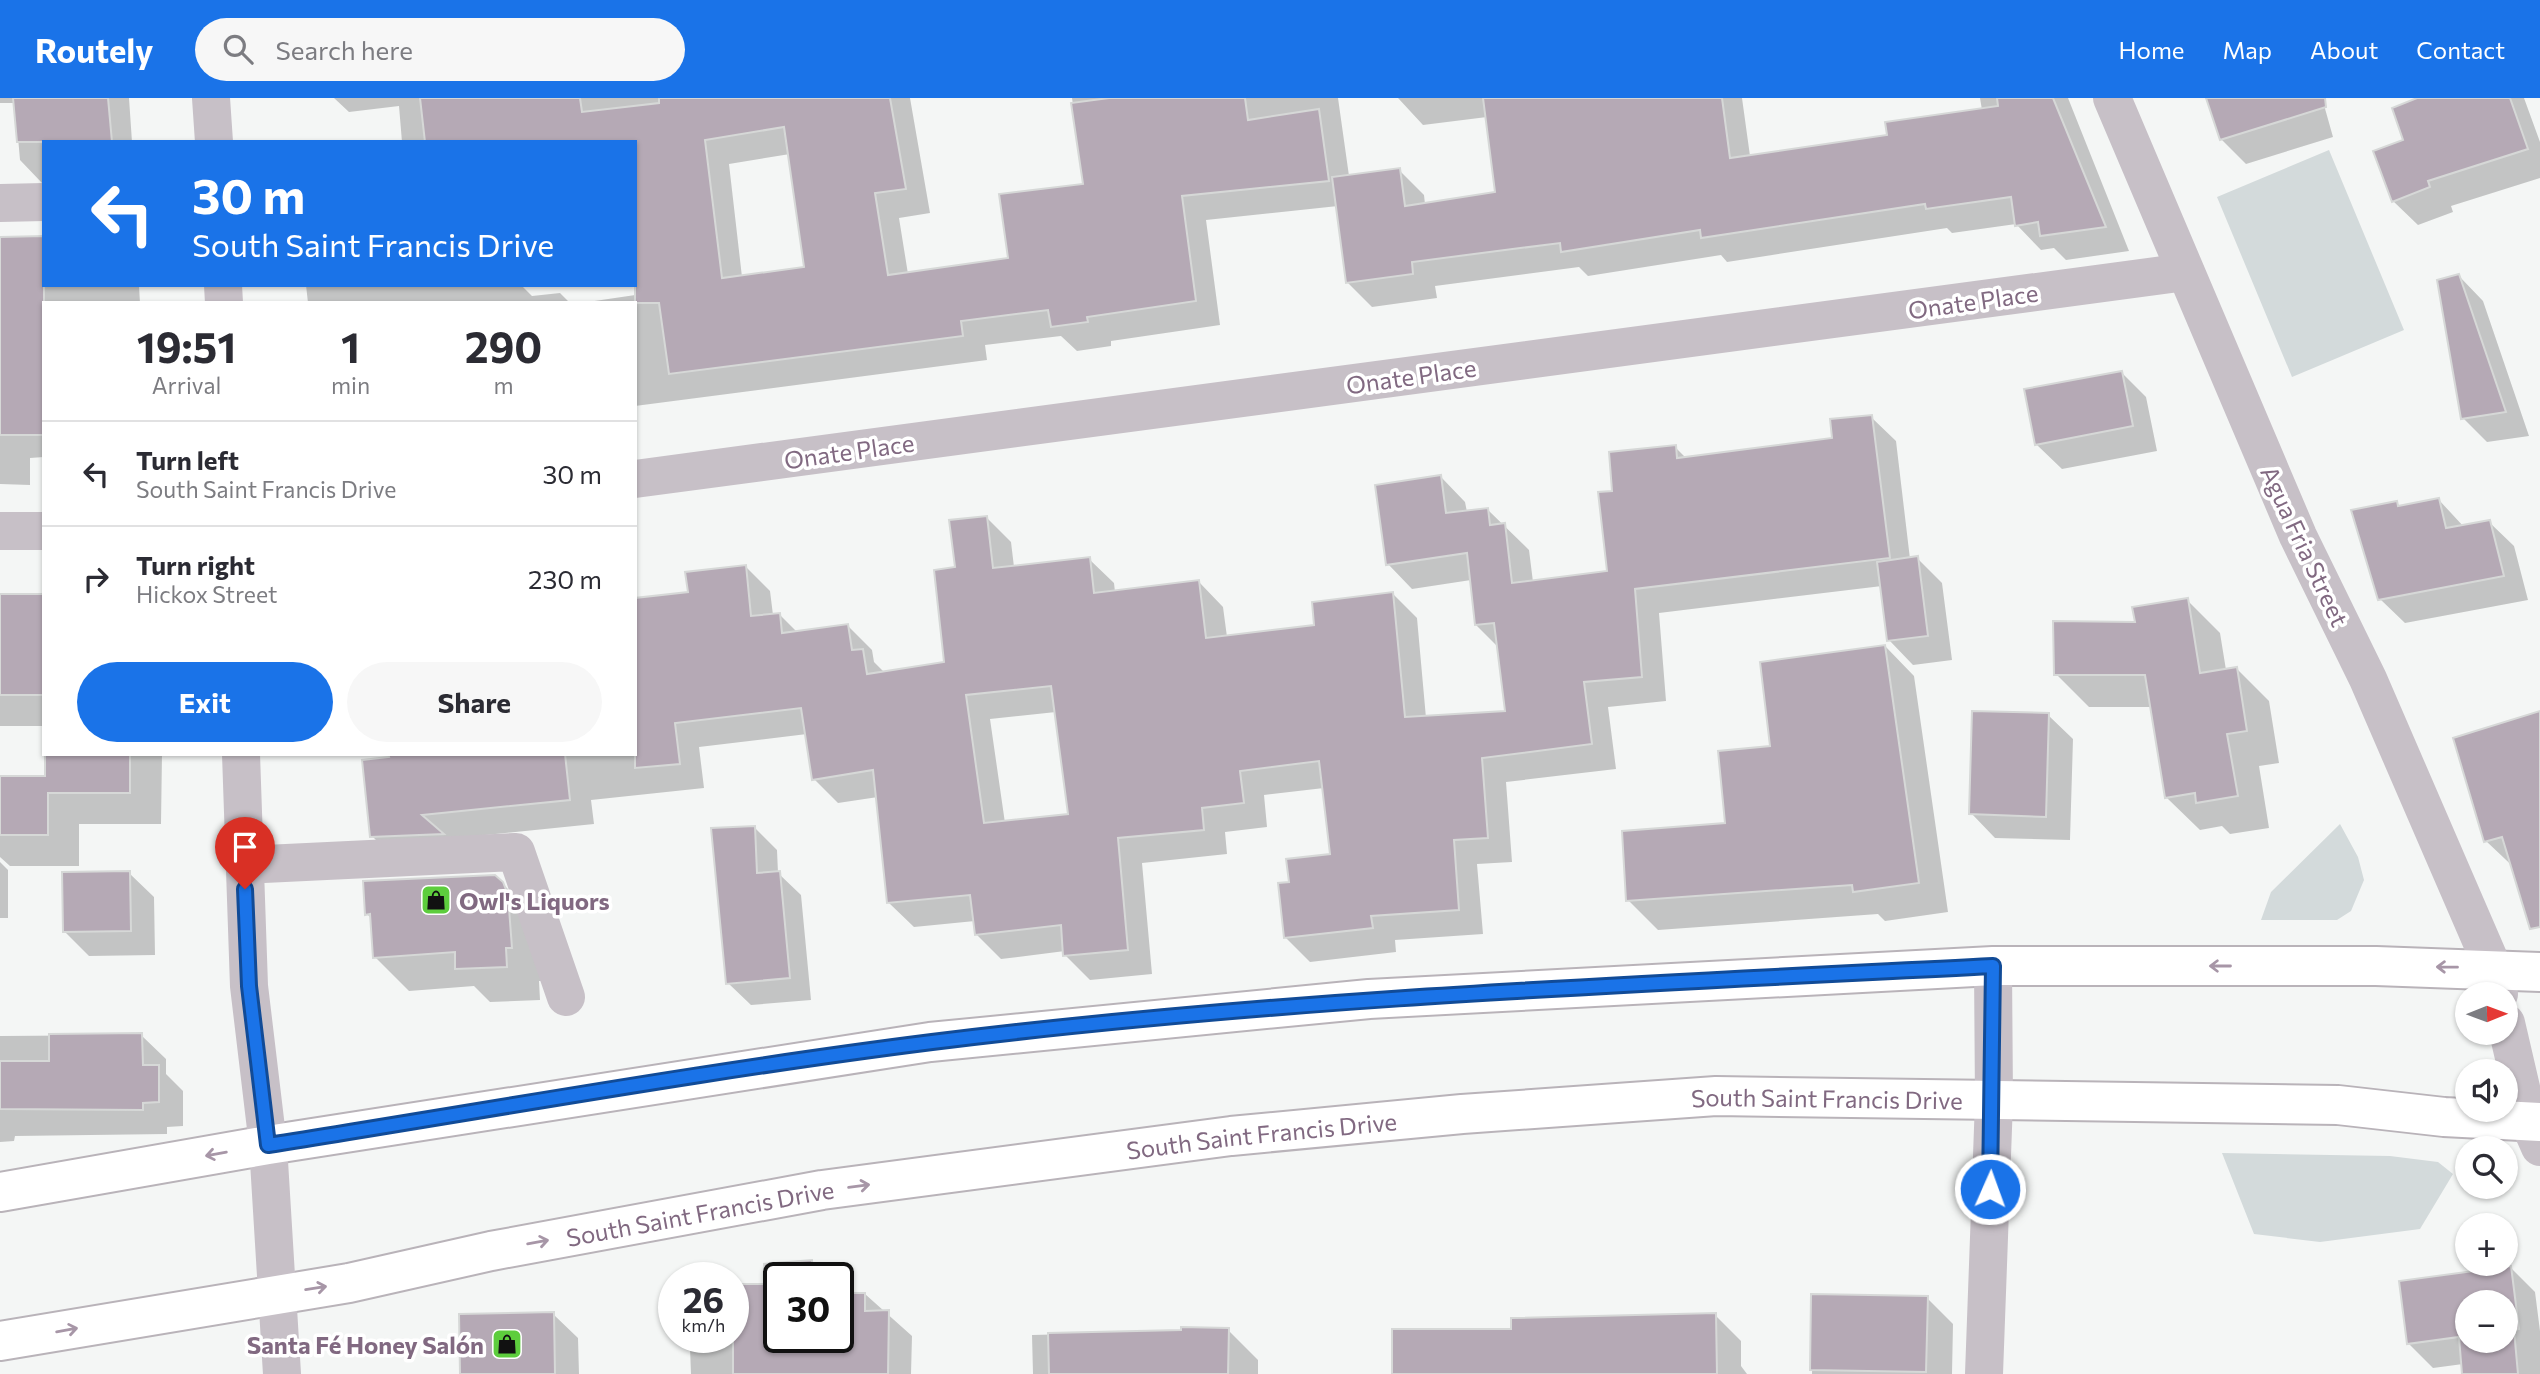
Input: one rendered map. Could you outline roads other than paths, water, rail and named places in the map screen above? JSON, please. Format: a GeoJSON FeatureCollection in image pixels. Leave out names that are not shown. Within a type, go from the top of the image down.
{"type":"FeatureCollection","features":[{"type":"Feature","properties":{"kind":"highway"},"geometry":{"type":"LineString","coordinates":[[0,1192],[268,1145],[930,1042],[1369,999],[1993,966],[2496,981],[2540,972]]}},
{"type":"Feature","properties":{"kind":"highway","name":"South Saint Francis Drive"},"geometry":{"type":"LineString","coordinates":[[0,1341],[349,1283],[491,1251],[822,1190],[1231,1136],[1462,1114],[1716,1096],[2338,1105],[2536,1130]]}},
{"type":"Feature","properties":{"kind":"street"},"geometry":{"type":"LineString","coordinates":[[211,98],[214,140]]}},
{"type":"Feature","properties":{"kind":"street","name":"Agua Fria Street"},"geometry":{"type":"LineString","coordinates":[[2112,98],[2293,524],[2368,679],[2496,981]]}},
{"type":"Feature","properties":{"kind":"street"},"geometry":{"type":"LineString","coordinates":[[0,202],[42,202]]}},
{"type":"Feature","properties":{"kind":"street","name":"Onate Place"},"geometry":{"type":"LineString","coordinates":[[637,479],[2186,272]]}},
{"type":"Feature","properties":{"kind":"street"},"geometry":{"type":"LineString","coordinates":[[0,531],[42,531]]}},
{"type":"Feature","properties":{"kind":"street"},"geometry":{"type":"LineString","coordinates":[[241,756],[249,986],[268,1145],[282,1374]]}},
{"type":"Feature","properties":{"kind":"street"},"geometry":{"type":"LineString","coordinates":[[244,865],[516,852],[566,997]]}},
{"type":"Feature","properties":{"kind":"street"},"geometry":{"type":"LineString","coordinates":[[1984,1374],[1994,1101],[1993,966]]}},
{"type":"Feature","properties":{"kind":"street"},"geometry":{"type":"LineString","coordinates":[[2512,1045],[2536,1130]]}},
{"type":"Feature","properties":{"kind":"place","name":"Owl's Liquors"},"geometry":{"type":"Point","coordinates":[436,900]}},
{"type":"Feature","properties":{"kind":"place","name":"Santa Fé Honey Salón"},"geometry":{"type":"Point","coordinates":[507,1344]}}]}
